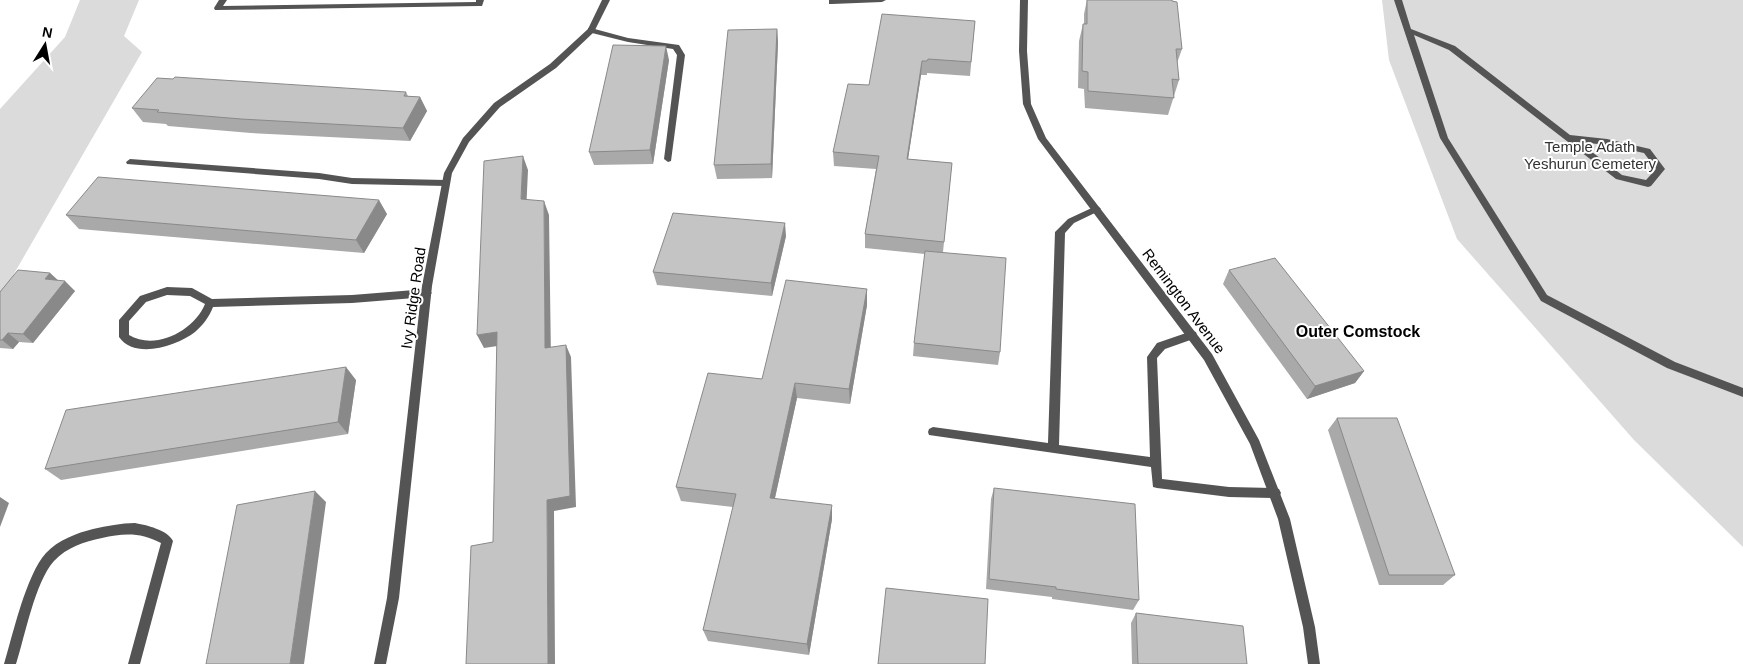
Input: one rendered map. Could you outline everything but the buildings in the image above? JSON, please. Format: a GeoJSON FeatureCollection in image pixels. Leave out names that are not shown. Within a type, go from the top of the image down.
{"type":"FeatureCollection","features":[{"type":"Feature","properties":{"kind":"street"},"geometry":{"type":"LineString","coordinates":[[223,0],[218,8],[351,3],[479,4],[480,0]]}},
{"type":"Feature","properties":{"kind":"street","name":"Ivy Ridge Road"},"geometry":{"type":"LineString","coordinates":[[380,664],[393,598],[427,293],[448,173],[466,140],[497,105],[553,66],[591,30],[606,0]]}},
{"type":"Feature","properties":{"kind":"street"},"geometry":{"type":"LineString","coordinates":[[832,2],[882,0]]}},
{"type":"Feature","properties":{"kind":"street","name":"Remington Avenue"},"geometry":{"type":"LineString","coordinates":[[1024,0],[1023,51],[1027,104],[1042,139],[1208,357],[1255,443],[1275,493],[1288,537],[1309,627],[1314,664]]}},
{"type":"Feature","properties":{"kind":"street"},"geometry":{"type":"LineString","coordinates":[[1398,0],[1444,138],[1544,298],[1671,365],[1743,393]]}},
{"type":"Feature","properties":{"kind":"street"},"geometry":{"type":"LineString","coordinates":[[591,30],[628,40],[676,48],[682,55],[668,159]]}},
{"type":"Feature","properties":{"kind":"street"},"geometry":{"type":"LineString","coordinates":[[1408,30],[1452,48],[1619,177],[1648,184],[1661,169],[1647,151],[1607,142],[1570,138]]}},
{"type":"Feature","properties":{"kind":"street"},"geometry":{"type":"LineString","coordinates":[[130,162],[319,176],[352,181],[446,183]]}},
{"type":"Feature","properties":{"kind":"street"},"geometry":{"type":"LineString","coordinates":[[1053,449],[1060,232],[1071,221],[1096,209]]}},
{"type":"Feature","properties":{"kind":"street"},"geometry":{"type":"LineString","coordinates":[[210,304],[208,313],[195,326],[176,339],[155,345],[134,343],[124,337],[124,320],[143,299],[167,291],[192,292],[210,304],[352,299],[427,293]]}},
{"type":"Feature","properties":{"kind":"street"},"geometry":{"type":"LineString","coordinates":[[1192,335],[1161,346],[1152,357],[1157,483],[1229,492],[1275,493]]}},
{"type":"Feature","properties":{"kind":"street"},"geometry":{"type":"LineString","coordinates":[[932,432],[1156,463]]}},
{"type":"Feature","properties":{"kind":"street"},"geometry":{"type":"LineString","coordinates":[[10,664],[34,588],[49,558],[77,538],[123,528],[150,530],[167,541],[134,664]]}},
{"type":"Feature","properties":{"kind":"green space"},"geometry":{"type":"Polygon","coordinates":[[[80,0],[139,0],[124,36],[142,52],[0,298],[0,109],[65,37],[80,0]]]}},
{"type":"Feature","properties":{"kind":"green space","name":"Temple Adath Yeshurun Cemetery"},"geometry":{"type":"Polygon","coordinates":[[[1382,0],[1743,0],[1743,547],[1634,440],[1457,239],[1389,60],[1382,0]]]}},
{"type":"Feature","properties":{"kind":"district","name":"Outer Comstock"},"geometry":{"type":"Point","coordinates":[1358,331]}}]}
